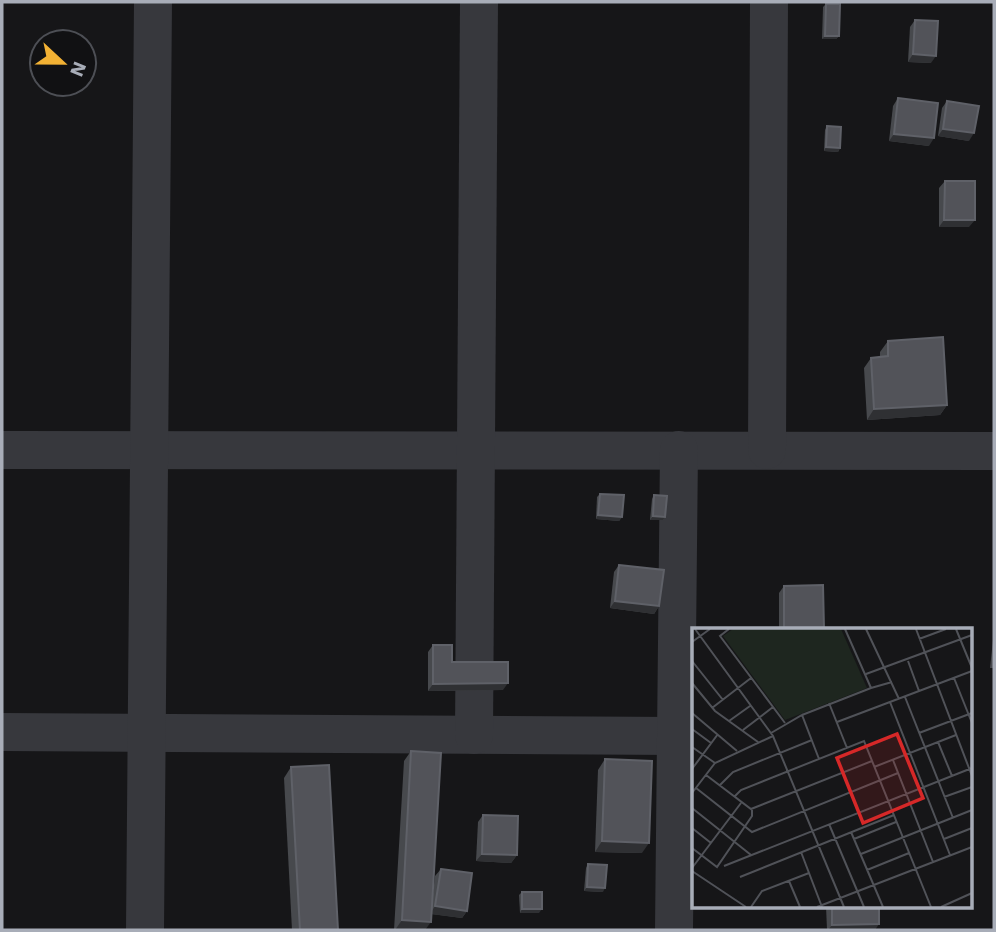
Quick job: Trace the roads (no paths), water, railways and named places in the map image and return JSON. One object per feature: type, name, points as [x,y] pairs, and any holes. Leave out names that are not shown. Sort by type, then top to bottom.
[{"type":"street","points":[[145,930],[153,2]]},
{"type":"street","points":[[474,735],[479,2]]},
{"type":"street","points":[[767,450],[768,2]]},
{"type":"street","points":[[2,450],[994,451]]},
{"type":"street","points":[[674,930],[679,450]]},
{"type":"street","points":[[2,732],[676,736]]}]
